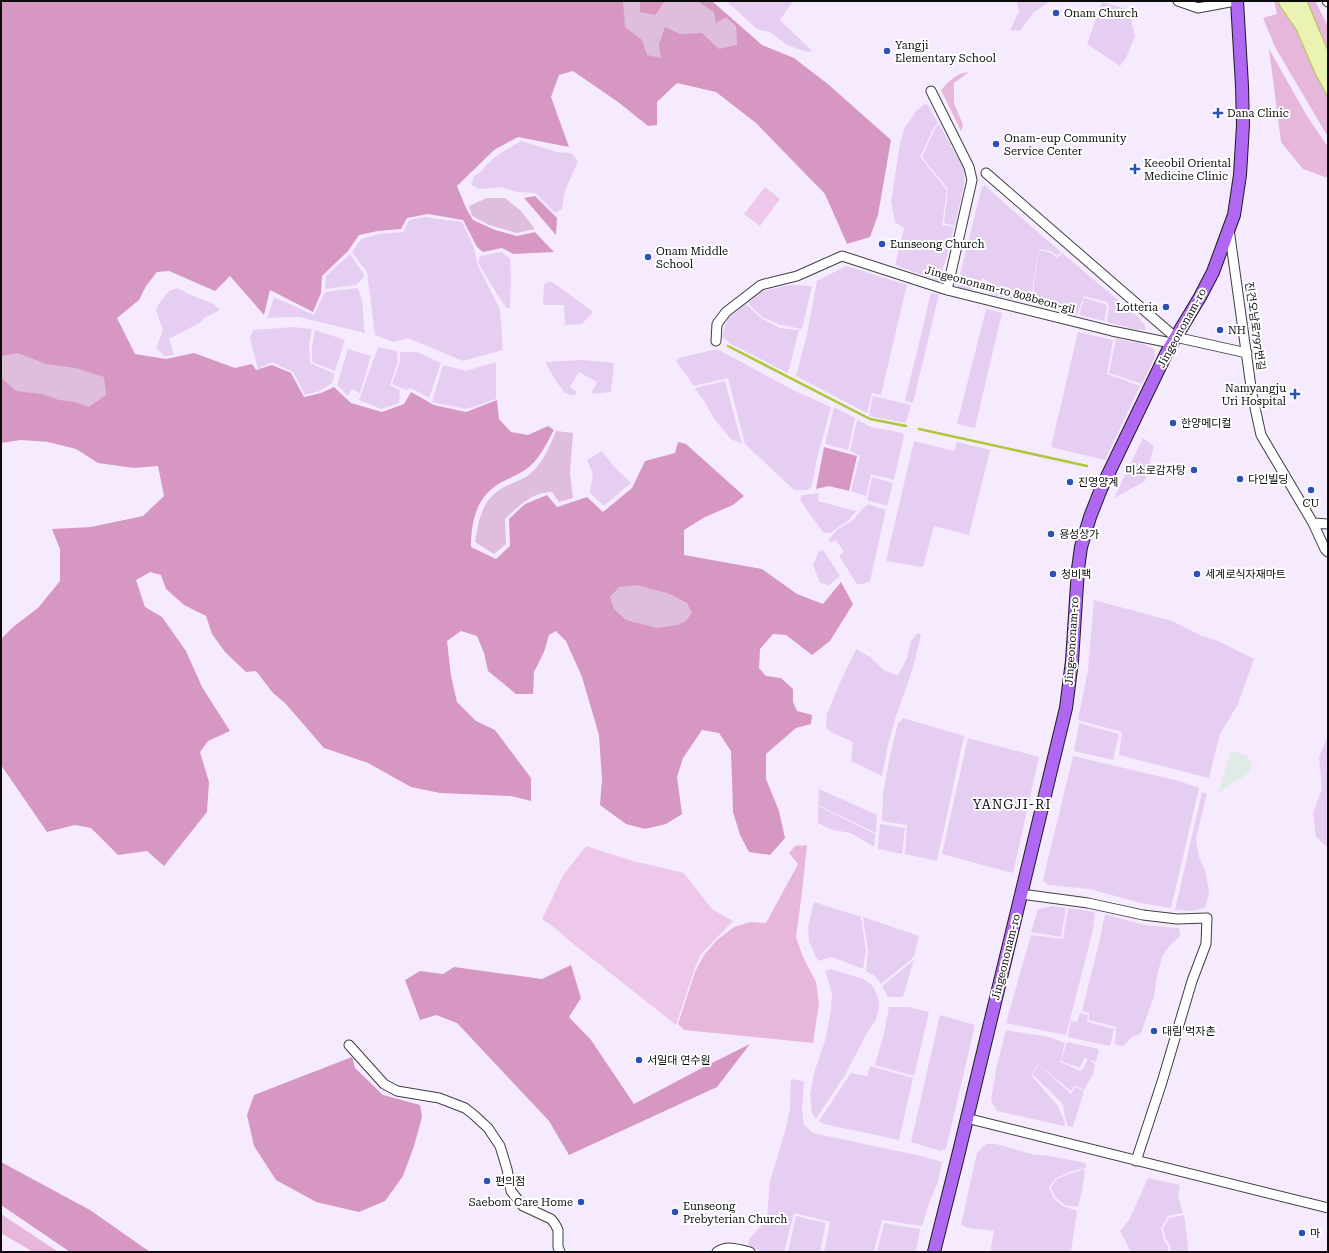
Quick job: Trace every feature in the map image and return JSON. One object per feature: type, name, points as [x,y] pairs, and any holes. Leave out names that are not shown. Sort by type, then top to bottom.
[{"type":"main road","name":"Jingeononam-ro","points":[[934,1252],[1066,708],[1072,661],[1076,588],[1081,547],[1090,517],[1102,489],[1173,340],[1210,278],[1230,229],[1234,215],[1239,181],[1243,125],[1236,1]]},
{"type":"street","points":[[1178,1],[1198,8],[1236,1]]},
{"type":"street","points":[[931,91],[969,166],[972,180],[947,290]]},
{"type":"street","points":[[986,173],[1173,340]]},
{"type":"street","name":"진건오남로797번길","points":[[1230,229],[1248,353],[1252,394],[1262,435],[1313,523],[1324,549],[1328,552]]},
{"type":"street","name":"Jingeononam-ro 808beon-gil","points":[[716,341],[717,324],[726,312],[761,285],[797,276],[842,256],[947,290],[1112,331],[1248,353]]},
{"type":"street","points":[[1313,523],[1328,524]]},
{"type":"street","points":[[1021,894],[1088,903],[1143,915],[1177,919],[1207,918],[1206,944],[1192,981],[1162,1082],[1136,1161]]},
{"type":"street","points":[[349,1045],[384,1084],[397,1091],[439,1098],[451,1102],[465,1108],[479,1119],[488,1128],[500,1146],[507,1169],[510,1191],[524,1206],[551,1219],[558,1230],[558,1247],[560,1252]]},
{"type":"street","points":[[966,1118],[1328,1208]]},
{"type":"street","points":[[717,1252],[722,1249],[734,1248],[750,1252]]},
{"type":"shaded area","points":[[1,1],[712,1],[762,45],[794,58],[829,85],[891,140],[878,215],[870,237],[847,244],[825,194],[756,123],[716,92],[677,83],[657,102],[657,125],[648,126],[618,102],[573,71],[559,75],[551,97],[569,147],[518,137],[494,150],[457,186],[466,208],[473,220],[495,230],[517,236],[535,232],[554,252],[513,254],[502,248],[483,252],[477,247],[463,220],[428,214],[407,218],[401,229],[378,231],[359,235],[348,251],[322,276],[321,293],[313,312],[270,290],[264,315],[230,276],[215,291],[169,271],[157,272],[146,286],[139,300],[117,318],[135,354],[166,359],[194,353],[235,368],[252,364],[256,370],[272,365],[291,373],[304,397],[321,393],[334,387],[351,403],[382,412],[404,404],[411,392],[434,405],[466,412],[497,400],[499,419],[511,432],[528,435],[548,426],[554,430],[542,452],[534,462],[521,472],[493,488],[482,500],[475,514],[471,547],[496,559],[510,546],[509,519],[525,504],[547,495],[557,507],[587,497],[603,512],[632,488],[645,461],[675,453],[678,442],[686,444],[744,496],[733,505],[705,517],[684,530],[684,555],[762,569],[797,594],[823,604],[841,582],[853,604],[830,641],[812,655],[786,635],[773,634],[760,649],[759,668],[766,676],[781,678],[793,689],[793,702],[797,711],[812,715],[811,724],[796,728],[766,754],[766,779],[779,811],[785,838],[770,855],[749,852],[740,835],[733,812],[731,751],[719,733],[702,730],[683,758],[677,777],[682,814],[666,824],[645,829],[626,824],[600,805],[602,779],[599,735],[582,677],[566,641],[556,631],[549,635],[544,652],[534,672],[533,694],[516,694],[488,671],[484,653],[477,636],[461,631],[447,641],[451,676],[457,702],[476,721],[495,730],[531,778],[531,801],[511,796],[440,793],[411,787],[368,763],[324,748],[285,703],[273,693],[256,671],[246,672],[225,652],[212,634],[206,616],[184,605],[166,589],[161,575],[150,572],[136,580],[145,607],[162,617],[186,651],[202,687],[230,731],[208,741],[200,752],[209,782],[207,812],[164,866],[147,851],[118,855],[91,828],[75,825],[47,832],[1,765],[1,639],[13,627],[38,608],[60,581],[60,549],[52,529],[91,527],[143,516],[164,496],[158,466],[134,468],[98,463],[76,449],[48,442],[21,440],[1,443]],"holes":[[[687,603],[657,628],[647,625]]]},
{"type":"shaded area","points":[[623,1],[640,1],[640,12],[655,15],[664,2],[697,1],[714,12],[716,23],[726,17],[736,26],[737,45],[719,49],[702,33],[680,34],[665,27],[659,44],[661,58],[647,55],[642,40],[625,27]]},
{"type":"shaded area","points":[[726,1],[793,1],[780,20],[812,51],[807,52],[787,45],[770,32],[757,29]]},
{"type":"shaded area","points":[[1020,1],[1050,1],[1033,13],[1020,31],[1010,30],[1019,12],[1017,3]]},
{"type":"shaded area","points":[[1274,1],[1315,1],[1328,26],[1328,137],[1275,47],[1263,18],[1277,14]]},
{"type":"shaded area","points":[[1278,1],[1307,1],[1328,51],[1328,97],[1316,75],[1296,29]]},
{"type":"shaded area","points":[[1102,2],[1130,10],[1135,36],[1126,58],[1120,66],[1087,44]]},
{"type":"shaded area","points":[[1269,49],[1307,116],[1328,147],[1328,178],[1303,169],[1281,142]]},
{"type":"shaded area","points":[[969,72],[954,83],[954,103],[963,125],[961,131],[941,90],[957,75]]},
{"type":"shaded area","points":[[925,104],[928,105],[938,123],[934,127],[920,157],[947,190],[942,225],[954,227],[939,280],[895,265],[904,228],[895,222],[891,202],[900,143],[905,127],[917,110]]},
{"type":"shaded area","points":[[939,124],[965,171],[964,185],[955,226],[944,223],[948,189],[922,157],[935,128]]},
{"type":"shaded area","points":[[521,141],[557,152],[571,153],[578,161],[565,191],[562,209],[555,213],[535,193],[518,192],[500,187],[479,189],[471,185],[474,176],[481,172],[487,164],[499,154]]},
{"type":"shaded area","points":[[985,185],[1061,252],[1057,256],[1051,251],[1039,249],[1033,283],[1032,304],[990,294],[991,284],[983,278],[972,290],[959,288],[957,286],[982,187]]},
{"type":"shaded area","points":[[765,187],[780,199],[760,226],[744,214]]},
{"type":"shaded area","points":[[535,196],[557,218],[556,235],[524,198]]},
{"type":"shaded area","points":[[487,198],[505,198],[521,211],[535,229],[517,233],[489,225],[472,216],[469,206]]},
{"type":"shaded area","points":[[425,217],[462,222],[473,245],[478,266],[500,309],[503,350],[463,361],[408,338],[394,342],[375,335],[367,272],[352,252],[361,239],[379,234],[403,232],[409,220]]},
{"type":"shaded area","points":[[1039,250],[1051,253],[1057,258],[1062,253],[1137,316],[1145,325],[1145,330],[1133,329],[1107,322],[1109,306],[1107,302],[1084,296],[1077,315],[1034,305],[1034,283]]},
{"type":"shaded area","points":[[502,252],[510,259],[510,308],[506,308],[478,262],[480,256]]},
{"type":"shaded area","points":[[350,254],[365,276],[356,285],[325,289],[326,276]]},
{"type":"shaded area","points":[[846,266],[907,285],[881,395],[872,393],[867,413],[796,376],[807,334],[817,281]]},
{"type":"shaded area","points":[[550,281],[593,312],[582,324],[565,325],[564,305],[543,305],[544,284]]},
{"type":"shaded area","points":[[789,285],[812,286],[802,329],[781,325],[762,317],[748,303],[763,291]]},
{"type":"shaded area","points":[[177,288],[214,304],[220,310],[169,339],[174,355],[164,356],[156,348],[163,330],[156,310],[169,291]]},
{"type":"shaded area","points":[[358,288],[362,301],[365,333],[299,317],[267,318],[274,297],[314,315],[325,292]]},
{"type":"shaded area","points":[[931,293],[939,294],[913,403],[905,401]]},
{"type":"shaded area","points":[[1084,298],[1105,304],[1107,307],[1104,321],[1079,315]]},
{"type":"shaded area","points":[[746,304],[761,318],[780,328],[799,330],[788,373],[731,344],[722,337],[728,318]]},
{"type":"shaded area","points":[[986,309],[1002,313],[975,428],[957,424]]},
{"type":"shaded area","points":[[293,327],[312,329],[309,344],[310,363],[335,374],[332,383],[320,391],[305,395],[293,372],[272,362],[258,369],[250,338],[253,330]]},
{"type":"shaded area","points":[[315,330],[345,340],[335,371],[312,362],[312,347]]},
{"type":"shaded area","points":[[1078,332],[1113,340],[1107,374],[1140,386],[1105,460],[1051,447]]},
{"type":"shaded area","points":[[1116,339],[1141,343],[1154,349],[1155,357],[1142,384],[1109,373]]},
{"type":"shaded area","points":[[378,347],[397,351],[398,361],[390,385],[400,391],[399,403],[381,409],[359,400]]},
{"type":"shaded area","points":[[348,349],[371,356],[360,393],[352,389],[348,396],[337,385]]},
{"type":"shaded area","points":[[717,349],[797,392],[831,407],[817,459],[812,485],[808,490],[794,490],[745,444],[728,378],[694,386],[676,361],[679,358]]},
{"type":"shaded area","points":[[400,352],[417,352],[441,363],[429,398],[411,388],[406,390],[392,384],[400,362]]},
{"type":"shaded area","points":[[18,353],[46,364],[76,368],[104,377],[106,395],[89,407],[75,402],[59,400],[42,394],[16,391],[1,378],[1,358],[2,356]]},
{"type":"shaded area","points":[[583,360],[614,363],[611,392],[591,394],[597,382],[579,372],[570,387],[577,392],[574,396],[565,393],[545,362]]},
{"type":"shaded area","points":[[496,362],[496,399],[466,409],[432,402],[443,365],[466,371]]},
{"type":"shaded area","points":[[725,381],[742,444],[731,439],[715,420],[695,388]]},
{"type":"shaded area","points":[[873,396],[911,405],[906,423],[869,416]]},
{"type":"shaded area","points":[[834,407],[855,418],[848,450],[825,444]]},
{"type":"shaded area","points":[[857,420],[871,427],[903,433],[904,436],[894,480],[871,474],[866,496],[851,491],[860,456],[850,451]]},
{"type":"shaded area","points":[[556,431],[573,433],[570,473],[573,498],[559,502],[552,492],[545,492],[526,501],[505,519],[506,544],[494,554],[475,542],[480,517],[483,510],[492,496],[498,491],[526,477],[535,469],[546,454]]},
{"type":"shaded area","points":[[1143,438],[1154,446],[1145,481],[1114,498]]},
{"type":"shaded area","points":[[914,441],[954,451],[957,442],[990,450],[969,535],[934,526],[923,567],[886,561]]},
{"type":"shaded area","points":[[824,447],[857,456],[849,491],[829,486],[816,489]]},
{"type":"shaded area","points":[[602,451],[614,467],[631,483],[604,506],[590,493],[593,474],[587,460]]},
{"type":"shaded area","points":[[872,477],[893,483],[887,506],[867,500]]},
{"type":"shaded area","points":[[819,493],[818,501],[856,511],[849,520],[830,533],[824,533],[800,499],[803,495]]},
{"type":"shaded area","points":[[869,504],[886,510],[870,581],[863,584],[857,584],[839,556],[844,552],[836,540],[830,543],[829,539],[837,530],[853,520],[863,508]]},
{"type":"shaded area","points":[[823,550],[840,576],[829,585],[820,583],[813,565],[819,551]]},
{"type":"shaded area","points":[[637,585],[670,594],[687,603],[692,613],[686,621],[678,625],[657,628],[626,620],[614,609],[610,597],[619,587]]},
{"type":"shaded area","points":[[1094,600],[1172,621],[1254,659],[1238,704],[1220,734],[1209,778],[1119,755],[1122,732],[1078,720],[1088,670]]},
{"type":"shaded area","points":[[918,633],[921,635],[913,668],[896,716],[888,745],[882,776],[851,761],[853,742],[831,732],[826,727],[827,714],[856,649],[870,657],[884,670],[898,676],[907,658],[911,641]]},
{"type":"shaded area","points":[[903,718],[964,736],[937,861],[905,854],[907,825],[882,821],[883,794],[890,756],[898,723]]},
{"type":"shaded area","points":[[1079,723],[1119,734],[1113,760],[1074,751]]},
{"type":"shaded area","points":[[1328,735],[1328,848],[1316,837],[1313,813],[1322,789],[1319,757]]},
{"type":"shaded area","points":[[968,738],[1039,757],[1013,873],[942,854]]},
{"type":"shaded area","points":[[1231,750],[1247,756],[1252,764],[1250,772],[1219,792]]},
{"type":"shaded area","points":[[1073,756],[1179,781],[1199,788],[1171,908],[1141,903],[1090,889],[1048,885],[1043,880]]},
{"type":"shaded area","points":[[819,789],[877,815],[876,833],[818,805]]},
{"type":"shaded area","points":[[1202,792],[1207,794],[1196,838],[1199,857],[1206,873],[1209,893],[1205,908],[1190,911],[1175,910]]},
{"type":"shaded area","points":[[818,806],[875,834],[874,847],[851,833],[833,830],[818,823]]},
{"type":"shaded area","points":[[880,824],[905,828],[902,854],[878,849]]},
{"type":"shaded area","points":[[807,845],[796,937],[803,957],[816,982],[819,1004],[813,1043],[684,1030],[678,1024],[695,972],[704,955],[717,940],[734,927],[750,922],[766,923],[798,864],[789,853],[795,846]]},
{"type":"shaded area","points":[[586,846],[633,861],[684,873],[712,909],[733,921],[702,953],[696,965],[676,1025],[542,919],[564,874]]},
{"type":"shaded area","points":[[814,902],[861,917],[866,951],[863,969],[832,957],[818,961],[809,942],[808,927]]},
{"type":"shaded area","points":[[1053,906],[1066,908],[1061,937],[1031,932],[1038,909]]},
{"type":"shaded area","points":[[1068,908],[1095,912],[1093,930],[1066,1035],[1006,1023],[1031,935],[1063,939]]},
{"type":"shaded area","points":[[1105,914],[1144,925],[1179,928],[1180,936],[1170,945],[1162,957],[1154,997],[1140,1035],[1133,1036],[1123,1046],[1115,1044],[1116,1027],[1089,1020],[1089,1013],[1082,1011]]},
{"type":"shaded area","points":[[863,917],[919,936],[914,957],[881,984],[875,976],[866,971],[868,950]]},
{"type":"shaded area","points":[[914,960],[903,997],[888,997],[882,986]]},
{"type":"shaded area","points":[[571,965],[581,998],[569,1017],[591,1040],[634,1104],[750,1044],[717,1087],[569,1155],[549,1121],[457,1023],[436,1015],[420,1020],[405,980],[420,971],[443,974],[454,967],[542,979]]},
{"type":"shaded area","points":[[830,969],[863,979],[872,985],[878,997],[879,1007],[876,1020],[867,1033],[845,1075],[816,1119],[812,1113],[810,1095],[814,1073],[825,1041],[831,1010],[832,993],[825,971]]},
{"type":"shaded area","points":[[889,1007],[909,1007],[929,1012],[914,1076],[875,1065],[884,1034]]},
{"type":"shaded area","points":[[1080,1013],[1088,1015],[1087,1022],[1114,1029],[1110,1046],[1068,1037],[1071,1020],[1077,1022]]},
{"type":"shaded area","points":[[940,1015],[975,1025],[946,1149],[941,1151],[911,1142]]},
{"type":"shaded area","points":[[1006,1030],[1049,1037],[1065,1043],[1060,1062],[1081,1071],[1088,1059],[1095,1064],[1093,1074],[1084,1090],[1075,1085],[1071,1091],[1038,1064],[1031,1075],[1058,1106],[1065,1123],[1064,1126],[997,1111],[991,1100],[996,1070]]},
{"type":"shaded area","points":[[1067,1042],[1099,1049],[1096,1062],[1084,1058],[1080,1068],[1061,1061]]},
{"type":"shaded area","points":[[352,1057],[355,1068],[383,1095],[420,1105],[422,1117],[414,1146],[403,1176],[385,1201],[359,1212],[316,1202],[276,1180],[254,1146],[247,1115],[254,1095]]},
{"type":"shaded area","points":[[1039,1065],[1071,1094],[1075,1087],[1084,1091],[1073,1127],[1068,1126],[1063,1104],[1032,1074]]},
{"type":"shaded area","points":[[870,1066],[913,1078],[899,1140],[824,1124],[819,1121],[851,1073],[867,1076]]},
{"type":"shaded area","points":[[791,1079],[804,1081],[802,1110],[804,1125],[813,1133],[921,1156],[942,1162],[938,1182],[929,1203],[922,1226],[882,1220],[874,1252],[824,1252],[830,1222],[794,1213],[784,1252],[767,1252],[753,1249],[748,1244],[750,1238],[767,1217],[770,1181],[786,1128],[790,1109]]},
{"type":"shaded area","points":[[986,1144],[996,1144],[1031,1154],[1086,1163],[1086,1168],[1069,1172],[1055,1179],[1049,1188],[1054,1199],[1063,1206],[1077,1211],[1071,1252],[990,1252],[994,1231],[969,1228],[961,1225],[977,1153]]},
{"type":"shaded area","points":[[1,1162],[90,1210],[150,1252],[70,1252],[1,1205]]},
{"type":"shaded area","points":[[1085,1169],[1082,1192],[1078,1207],[1065,1205],[1056,1198],[1051,1188],[1056,1180]]},
{"type":"shaded area","points":[[1148,1178],[1180,1185],[1178,1196],[1183,1213],[1168,1216],[1161,1228],[1164,1241],[1168,1246],[1168,1252],[1131,1252],[1120,1231],[1129,1220]]},
{"type":"shaded area","points":[[1,1214],[58,1252],[33,1252],[1,1233]]},
{"type":"shaded area","points":[[1184,1215],[1188,1252],[1171,1252],[1170,1244],[1166,1240],[1163,1229],[1169,1218]]},
{"type":"shaded area","points":[[796,1216],[826,1223],[820,1252],[788,1252]]},
{"type":"shaded area","points":[[884,1223],[920,1229],[916,1252],[877,1252]]},
{"type":"waterway","points":[[728,346],[870,419],[906,426]]},
{"type":"waterway","points":[[919,429],[1087,466]]},
{"type":"place","name":"Onam Church","points":[[1056,13]]},
{"type":"place","name":"Yangji Elementary School","points":[[887,51]]},
{"type":"place","name":"Dana Clinic","points":[[1218,113]]},
{"type":"place","name":"Onam-eup Community Service Center","points":[[996,144]]},
{"type":"place","name":"Keeobil Oriental Medicine Clinic","points":[[1135,169]]},
{"type":"place","name":"Eunseong Church","points":[[882,244]]},
{"type":"place","name":"Onam Middle School","points":[[648,257]]},
{"type":"place","name":"Lotteria","points":[[1166,307]]},
{"type":"place","name":"NH","points":[[1220,330]]},
{"type":"place","name":"Namyangju Uri Hospital","points":[[1295,394]]},
{"type":"place","name":"한양메디컬","points":[[1173,423]]},
{"type":"place","name":"미소로감자탕","points":[[1194,470]]},
{"type":"place","name":"다인빌딩","points":[[1240,479]]},
{"type":"place","name":"진영양계","points":[[1070,482]]},
{"type":"place","name":"CU","points":[[1311,490]]},
{"type":"place","name":"용성상가","points":[[1051,534]]},
{"type":"place","name":"청비팩","points":[[1053,574]]},
{"type":"place","name":"세계로식자재마트","points":[[1197,574]]},
{"type":"place","name":"대림 먹자촌","points":[[1154,1031]]},
{"type":"place","name":"서일대 연수원","points":[[639,1060]]},
{"type":"place","name":"편의점","points":[[487,1181]]},
{"type":"place","name":"Saebom Care Home","points":[[581,1202]]},
{"type":"place","name":"Eunseong Prebyterian Church","points":[[675,1212]]},
{"type":"place","name":"마","points":[[1302,1233]]},
{"type":"district","name":"YANGJI-RI","points":[[1012,804]]}]
